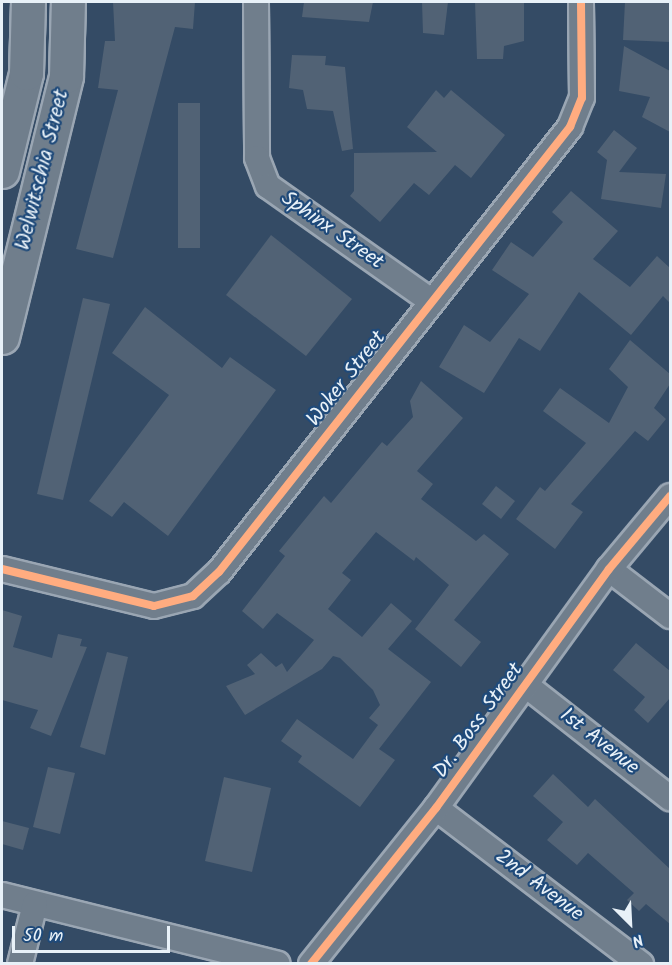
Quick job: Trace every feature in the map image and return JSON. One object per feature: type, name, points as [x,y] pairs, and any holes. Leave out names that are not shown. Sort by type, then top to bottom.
[{"type":"street","name":"Welwitschia Street","points":[[2,171],[26,73],[28,2]]},
{"type":"street","name":"Welwitschia Street","points":[[2,337],[66,76],[68,2]]},
{"type":"street","name":"Sphinx Street","points":[[256,2],[257,158],[268,186],[430,301]]},
{"type":"street","name":"Woker Street","points":[[2,569],[154,606],[193,596],[219,572],[430,301],[570,127],[582,98],[581,2]]},
{"type":"street","name":"Dr. Boss Street","points":[[311,963],[436,808],[527,686],[609,569],[670,495]]},
{"type":"street","points":[[609,569],[670,616]]},
{"type":"street","name":"1st Avenue","points":[[527,686],[670,798]]},
{"type":"street","name":"2nd Avenue","points":[[436,808],[642,963]]},
{"type":"street","points":[[2,895],[278,963]]},
{"type":"street","points":[[20,963],[35,904]]},
{"type":"building","points":[[113,2],[195,2],[193,29],[175,27],[113,258],[76,249],[118,90],[98,88],[105,41],[115,41]]},
{"type":"building","points":[[304,2],[373,2],[369,22],[302,17]]},
{"type":"building","points":[[422,2],[448,2],[444,35],[423,33]]},
{"type":"building","points":[[475,2],[524,2],[524,41],[504,46],[503,59],[477,59]]},
{"type":"building","points":[[625,2],[670,2],[670,42],[623,40]]},
{"type":"building","points":[[624,46],[670,71],[670,132],[642,117],[650,97],[619,91]]},
{"type":"building","points":[[292,55],[326,56],[325,65],[345,67],[353,149],[342,151],[333,111],[307,109],[303,90],[289,88]]},
{"type":"building","points":[[436,90],[444,98],[451,90],[505,135],[471,178],[455,165],[429,195],[414,183],[380,222],[350,196],[354,191],[354,153],[437,152],[407,127]]},
{"type":"building","points":[[178,103],[200,103],[200,248],[178,248]]},
{"type":"building","points":[[614,130],[637,148],[619,172],[666,174],[661,208],[601,199],[607,160],[597,152]]},
{"type":"building","points":[[571,191],[618,231],[593,259],[630,287],[657,256],[670,268],[670,303],[663,296],[631,335],[579,292],[540,351],[519,338],[484,393],[439,367],[464,325],[490,342],[529,294],[492,270],[511,242],[533,257],[563,222],[552,212]]},
{"type":"building","points":[[271,235],[352,299],[306,356],[226,295]]},
{"type":"building","points":[[83,298],[110,304],[63,500],[37,494]]},
{"type":"building","points":[[145,307],[222,368],[230,357],[276,390],[168,536],[124,502],[112,517],[89,501],[169,395],[112,353]]},
{"type":"building","points":[[630,340],[670,374],[670,384],[654,408],[666,419],[648,441],[635,431],[571,504],[583,512],[555,549],[516,519],[540,487],[545,491],[586,443],[543,411],[560,388],[609,423],[628,387],[609,369]]},
{"type":"building","points":[[421,381],[463,418],[417,471],[433,484],[421,499],[476,541],[484,534],[509,554],[454,620],[481,642],[461,667],[415,629],[449,585],[416,557],[414,561],[376,532],[342,573],[351,580],[328,609],[362,637],[391,603],[412,621],[388,649],[431,682],[379,749],[395,760],[360,807],[298,762],[302,756],[281,741],[297,719],[353,759],[378,725],[369,718],[380,705],[373,690],[340,658],[333,656],[322,669],[245,715],[226,686],[255,674],[247,665],[261,653],[276,667],[282,663],[287,672],[314,640],[277,613],[263,629],[242,611],[285,556],[279,551],[324,496],[331,503],[382,442],[387,446],[413,417],[410,401]]},
{"type":"building","points":[[496,486],[515,501],[501,519],[482,504]]},
{"type":"building","points":[[2,610],[22,616],[13,647],[52,658],[58,634],[82,639],[80,646],[87,647],[51,736],[30,728],[38,710],[2,700]]},
{"type":"building","points":[[636,643],[670,671],[670,698],[648,723],[634,710],[645,697],[613,670]]},
{"type":"building","points":[[107,652],[128,657],[105,755],[80,747]]},
{"type":"building","points":[[48,767],[75,773],[60,834],[33,827]]},
{"type":"building","points":[[553,774],[588,807],[595,799],[670,869],[670,924],[646,904],[639,911],[627,900],[634,893],[588,853],[577,865],[547,840],[563,822],[533,796]]},
{"type":"building","points":[[224,777],[271,788],[252,872],[205,861]]},
{"type":"building","points":[[2,821],[29,828],[23,850],[2,844]]},
{"type":"cycle path","points":[[2,569],[154,606],[193,596],[219,572],[570,127],[582,98],[581,2]]},
{"type":"cycle path","points":[[311,964],[436,808],[609,569],[670,496]]}]
